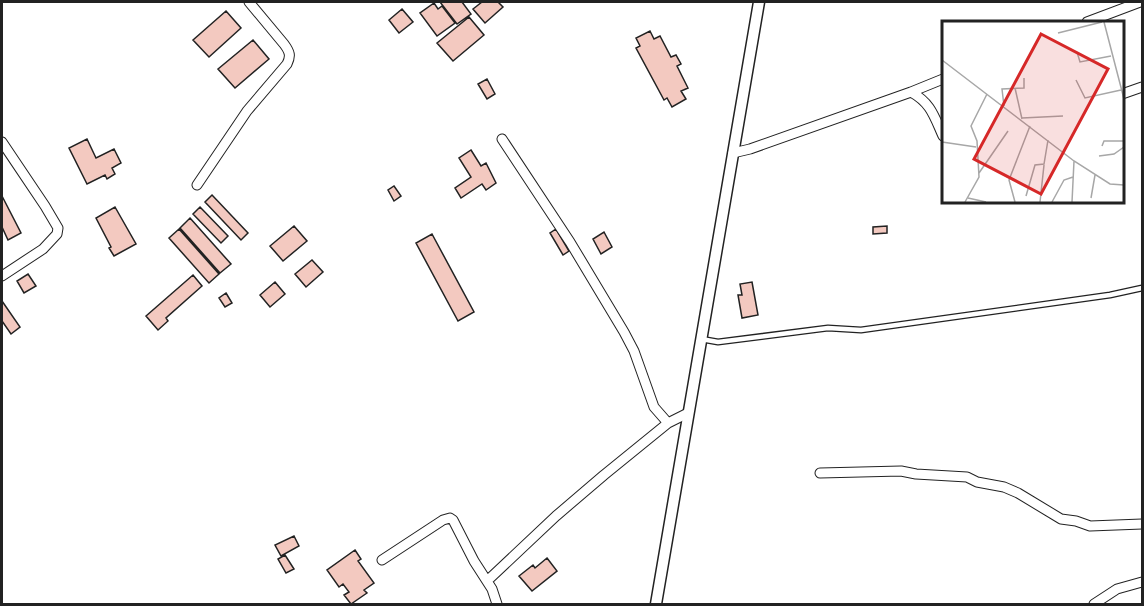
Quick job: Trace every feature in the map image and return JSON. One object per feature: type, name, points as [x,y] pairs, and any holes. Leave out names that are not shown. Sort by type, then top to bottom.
[{"type":"street","points":[[197,184],[247,111],[290,58],[289,51],[284,44],[249,2]]},
{"type":"street","points":[[653,603],[759,2]]},
{"type":"street","points":[[1090,21],[1140,2]]},
{"type":"street","points":[[733,153],[750,149],[942,80]]},
{"type":"street","points":[[1123,94],[1143,87]]},
{"type":"street","points":[[911,92],[923,99],[930,107],[942,134]]},
{"type":"street","points":[[502,139],[570,242],[624,332],[634,351],[654,407],[668,423]]},
{"type":"street","points":[[2,142],[58,228],[57,234],[43,249],[2,276]]},
{"type":"street","points":[[487,581],[556,516],[668,423],[688,412]]},
{"type":"street","points":[[820,473],[901,471],[967,477],[1018,493],[1061,519],[1090,526],[1143,524]]},
{"type":"street","points":[[382,560],[443,520],[450,518],[487,581],[497,604]]},
{"type":"street","points":[[1094,604],[1117,589],[1143,582]]},
{"type":"lane","points":[[701,339],[718,342],[828,328],[861,330],[1110,295],[1143,288]]},
{"type":"building","points":[[440,2],[462,2],[471,14],[457,24]]},
{"type":"building","points":[[482,2],[498,2],[503,7],[485,23],[473,9]]},
{"type":"building","points":[[434,3],[438,9],[442,6],[455,23],[437,36],[420,13]]},
{"type":"building","points":[[402,9],[413,22],[399,33],[389,20]]},
{"type":"building","points":[[226,11],[241,28],[209,57],[193,40]]},
{"type":"building","points":[[469,17],[484,35],[453,61],[437,43]]},
{"type":"building","points":[[650,31],[654,39],[660,36],[671,57],[676,55],[681,64],[677,66],[688,88],[681,91],[686,99],[672,107],[667,98],[664,100],[636,48],[640,46],[636,38]]},
{"type":"building","points":[[253,40],[269,59],[235,88],[218,69]]},
{"type":"building","points":[[487,79],[495,94],[487,99],[478,84]]},
{"type":"building","points":[[87,139],[96,158],[114,149],[121,163],[112,168],[115,174],[107,179],[105,175],[87,184],[69,148]]},
{"type":"building","points":[[471,150],[481,166],[486,163],[496,183],[486,190],[482,184],[461,198],[455,188],[471,177],[459,158]]},
{"type":"building","points":[[394,186],[401,196],[394,201],[388,190]]},
{"type":"building","points":[[212,195],[248,233],[241,240],[205,202]]},
{"type":"building","points":[[2,196],[21,233],[8,240],[2,227]]},
{"type":"building","points":[[115,207],[136,244],[114,256],[96,218]]},
{"type":"building","points":[[200,207],[228,236],[221,243],[193,214]]},
{"type":"building","points":[[190,218],[231,264],[220,273],[180,228]]},
{"type":"building","points":[[294,226],[307,241],[283,261],[270,246]]},
{"type":"building","points":[[887,226],[887,233],[873,234],[873,227]]},
{"type":"building","points":[[179,229],[219,274],[209,283],[169,238]]},
{"type":"building","points":[[556,229],[569,251],[563,255],[550,233]]},
{"type":"building","points":[[604,232],[612,247],[601,254],[593,239]]},
{"type":"building","points":[[432,234],[474,312],[458,321],[416,243]]},
{"type":"building","points":[[312,260],[323,272],[306,287],[295,274]]},
{"type":"building","points":[[28,274],[36,286],[24,293],[17,281]]},
{"type":"building","points":[[193,275],[202,286],[166,318],[168,321],[158,330],[146,316]]},
{"type":"building","points":[[275,282],[285,294],[270,307],[260,295]]},
{"type":"building","points":[[752,282],[758,315],[742,318],[738,295],[742,295],[740,284]]},
{"type":"building","points":[[226,293],[232,303],[225,307],[219,298]]},
{"type":"building","points":[[2,301],[20,327],[11,334],[2,321]]},
{"type":"building","points":[[294,536],[299,546],[281,556],[275,545]]},
{"type":"building","points":[[355,550],[361,559],[358,561],[374,583],[364,590],[367,593],[351,604],[344,595],[349,592],[343,584],[339,587],[327,570]]},
{"type":"building","points":[[285,555],[294,569],[286,573],[278,559]]},
{"type":"building","points":[[547,558],[557,571],[532,591],[519,576],[533,565],[535,568]]}]
